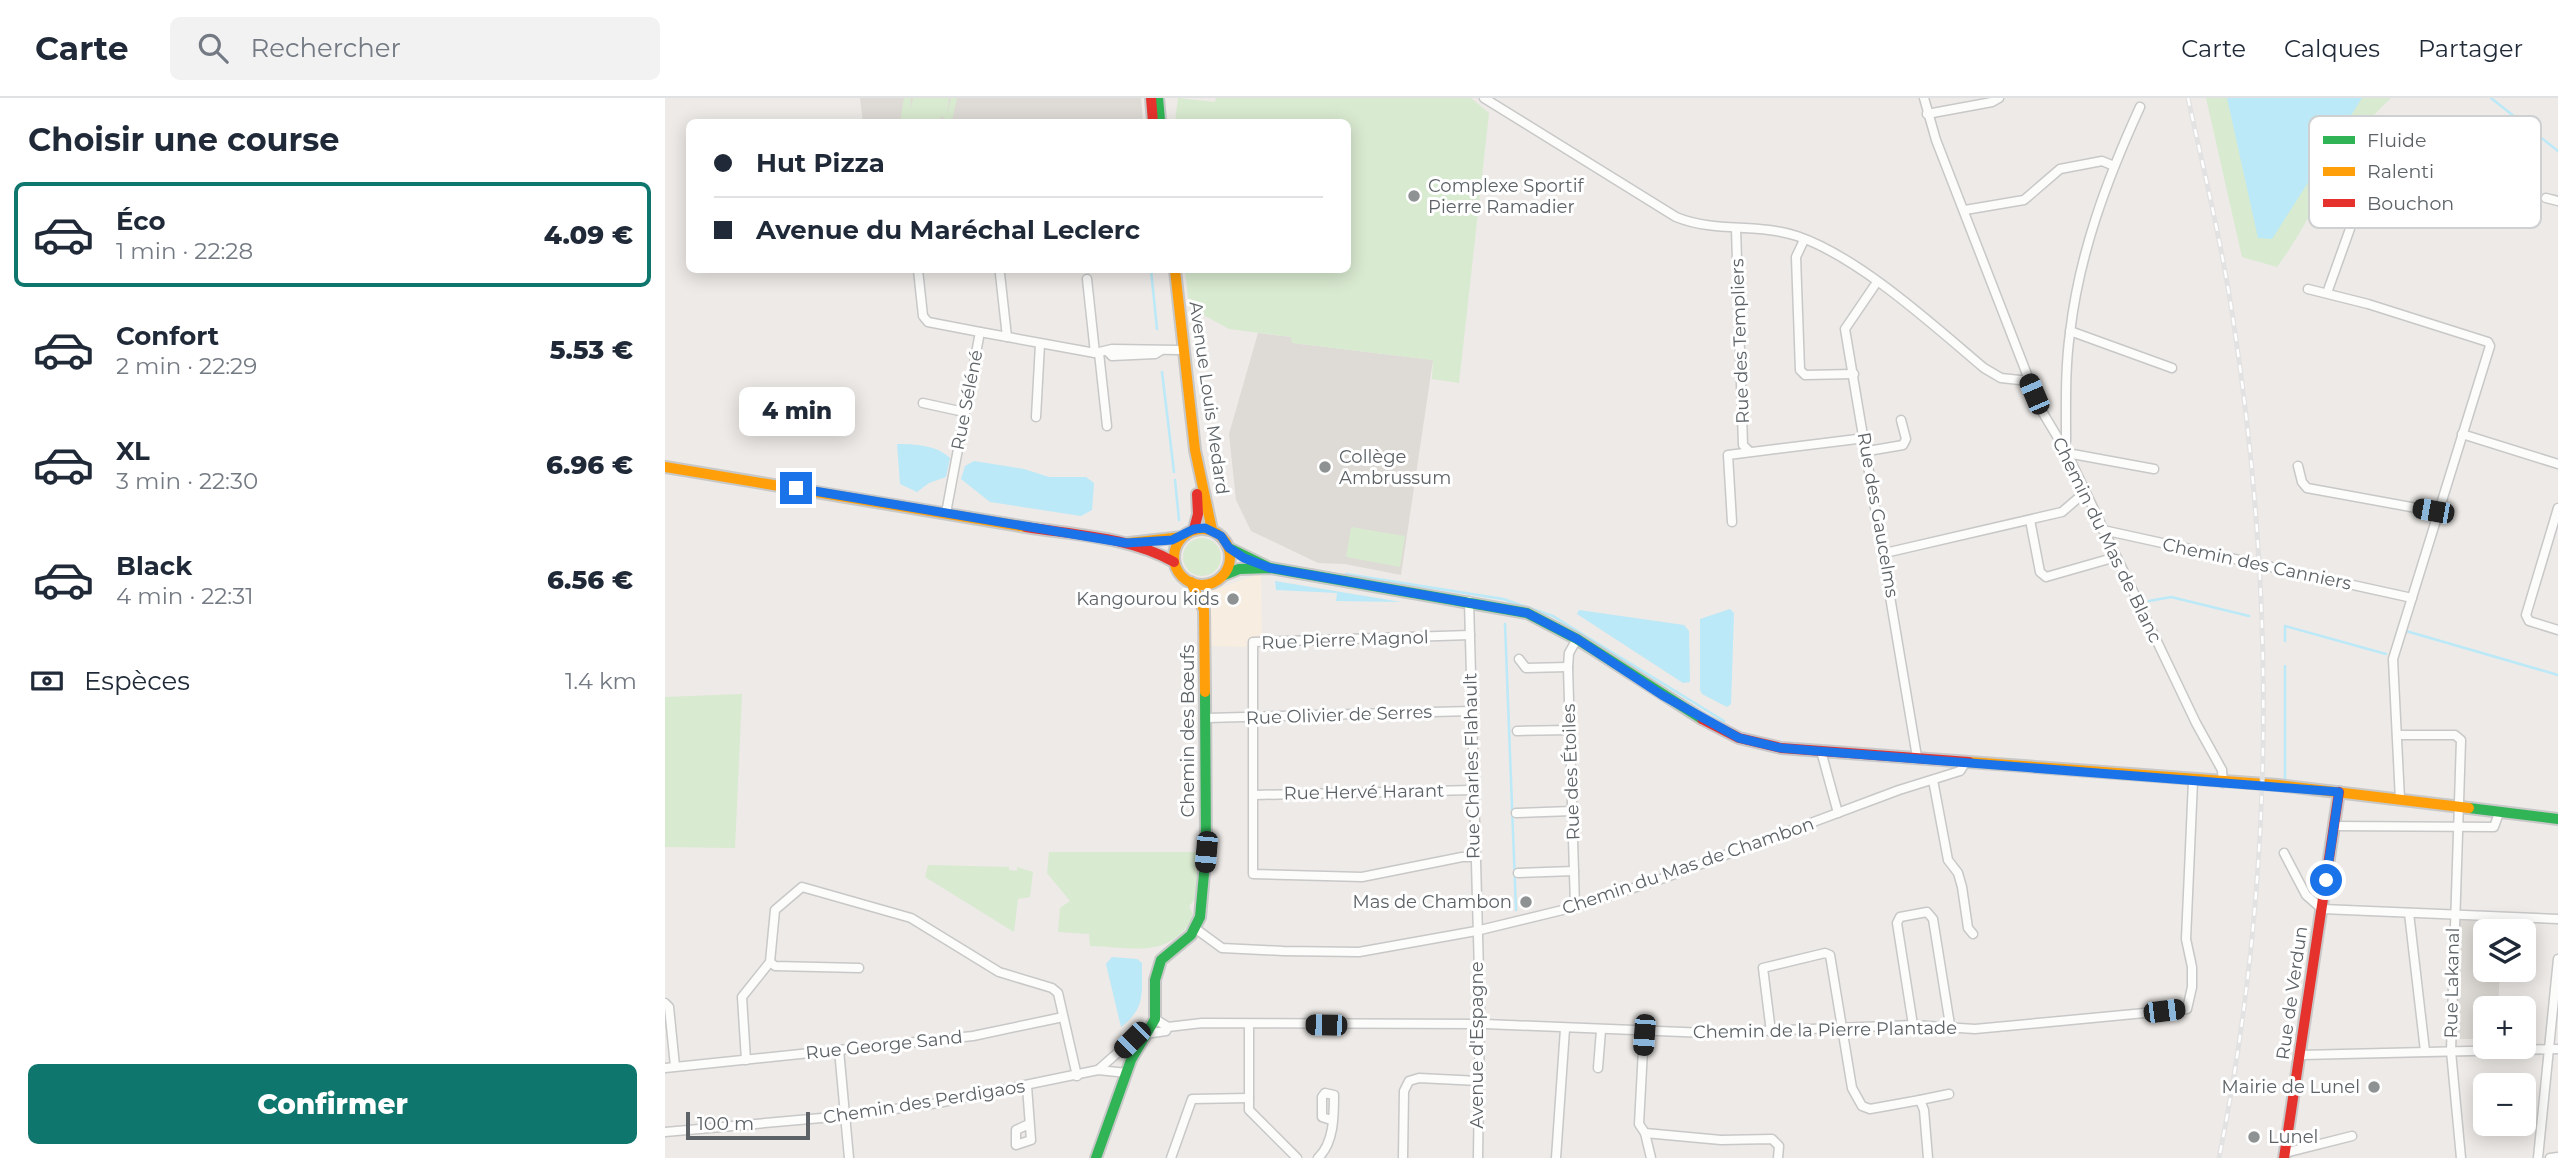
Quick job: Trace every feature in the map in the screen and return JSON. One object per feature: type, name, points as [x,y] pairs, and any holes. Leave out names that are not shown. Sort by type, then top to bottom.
[{"type":"main road","points":[[1151,98],[1153,119]]},
{"type":"main road","points":[[1158,98],[1161,119]]},
{"type":"main road","name":"Avenue Louis Medard","points":[[1169,273],[1188,447],[1198,503],[1194,529]]},
{"type":"main road","name":"Avenue Louis Medard","points":[[1175,273],[1195,450],[1212,530]]},
{"type":"main road","points":[[665,467],[1126,543],[1159,553],[1174,562],[1182,576],[1191,582],[1214,582],[1239,569],[1270,568],[1527,613],[1577,639],[1662,695],[1739,738],[1781,748],[2254,784],[2558,819]]},
{"type":"main road","points":[[1174,562],[1176,546],[1182,537],[1194,529],[1212,530],[1225,539],[1229,548],[1229,564],[1224,575]]},
{"type":"main road","points":[[1126,543],[1182,537]]},
{"type":"main road","points":[[1229,548],[1270,568]]},
{"type":"main road","name":"Chemin des Bœufs","points":[[1191,582],[1204,610]]},
{"type":"main road","name":"Chemin des Bœufs","points":[[1196,929],[1202,906],[1206,852],[1207,718],[1204,610],[1214,582]]},
{"type":"main road","name":"Rue de Verdun","points":[[2284,1155],[2339,792]]},
{"type":"main road","points":[[1096,1158],[1131,1060],[1155,1019],[1155,980],[1161,960],[1196,929]]},
{"type":"street","name":"Chemin du Mas de Blanc","points":[[1924,98],[1927,114],[2040,408],[2067,453],[2084,493],[2222,770],[2223,783]]},
{"type":"street","points":[[1927,114],[1992,102],[1999,98]]},
{"type":"street","points":[[1486,99],[1667,212],[1692,223],[1777,232],[1828,251],[1877,282],[1984,368],[2001,378],[2029,381]]},
{"type":"street","points":[[2061,443],[2066,441],[2070,331],[2090,235],[2113,166],[2140,107]]},
{"type":"street","points":[[1965,210],[2024,200],[2060,169],[2102,161],[2113,166]]},
{"type":"street","points":[[2546,198],[2558,201]]},
{"type":"street","points":[[2327,293],[2350,228]]},
{"type":"street","name":"Rue des Templiers","points":[[1736,229],[1743,445],[1749,451]]},
{"type":"street","points":[[1804,240],[1796,257],[1800,370],[1805,375],[1854,374]]},
{"type":"street","points":[[918,273],[923,316],[928,321],[980,332]]},
{"type":"street","points":[[1000,274],[1007,337]]},
{"type":"street","points":[[1087,279],[1101,353],[1107,426]]},
{"type":"street","name":"Rue des Gaucelms","points":[[1877,282],[1846,325],[1917,757]]},
{"type":"street","points":[[2308,289],[2488,342],[2489,352],[2393,659],[2400,800]]},
{"type":"street","points":[[2070,331],[2172,368]]},
{"type":"street","name":"Rue Séléné","points":[[946,513],[980,332],[1101,353],[1112,349],[1178,350]]},
{"type":"street","points":[[1036,417],[1040,344]]},
{"type":"street","points":[[923,403],[964,412]]},
{"type":"street","points":[[1868,451],[1903,445],[1906,439],[1901,419]]},
{"type":"street","points":[[2462,434],[2558,464]]},
{"type":"street","points":[[1732,522],[1728,454],[1809,447],[1865,438]]},
{"type":"street","points":[[2067,453],[2154,469]]},
{"type":"street","points":[[2298,466],[2302,482],[2307,488],[2438,512]]},
{"type":"street","points":[[1885,553],[2061,512],[2084,493]]},
{"type":"street","points":[[2558,508],[2555,531],[2526,615],[2529,621],[2558,630]]},
{"type":"street","points":[[2030,520],[2040,572],[2046,577],[2116,557]]},
{"type":"street","name":"Chemin des Canniers","points":[[2103,530],[2412,598]]},
{"type":"street","name":"Rue Charles Flahault","points":[[1469,601],[1476,931]]},
{"type":"street","name":"Rue Pierre Magnol","points":[[1253,718],[1252,645],[1255,642],[1470,635]]},
{"type":"street","name":"Rue des Étoiles","points":[[1575,906],[1569,653],[1577,639]]},
{"type":"street","points":[[1519,659],[1526,668],[1569,667]]},
{"type":"street","name":"Rue Olivier de Serres","points":[[1207,718],[1471,711]]},
{"type":"street","points":[[1253,718],[1253,874],[1256,876],[1362,877],[1462,857],[1474,857]]},
{"type":"street","points":[[1517,732],[1570,730]]},
{"type":"street","name":"Rue Lakanal","points":[[2397,735],[2459,736],[2451,1051],[2461,1158]]},
{"type":"street","points":[[1821,751],[1838,813]]},
{"type":"street","name":"Chemin du Mas de Chambon","points":[[1196,929],[1222,948],[1359,952],[1476,931],[1575,906],[1960,771],[1965,768],[1966,762]]},
{"type":"street","points":[[1933,780],[1948,860],[1958,873],[1968,928],[1973,934]]},
{"type":"street","name":"Chemin de la Pierre Plantade","points":[[1144,1036],[1166,1031],[1168,1027],[1249,1024],[1480,1025],[1771,1032],[1913,1025],[1950,1025],[1975,1029],[2187,1009],[2192,987],[2192,967],[2186,939],[2193,781]]},
{"type":"street","name":"Rue Hervé Harant","points":[[1254,795],[1473,790]]},
{"type":"street","points":[[1516,813],[1572,811]]},
{"type":"street","points":[[2334,826],[2494,827],[2499,813]]},
{"type":"street","points":[[2284,853],[2306,895],[2322,909],[2558,919]]},
{"type":"street","points":[[1518,873],[1574,871]]},
{"type":"street","points":[[746,1060],[741,997],[771,962],[775,910],[802,887],[912,918],[999,972],[1052,988],[1058,993],[1077,1076]]},
{"type":"street","points":[[1913,1025],[1897,923],[1900,917],[1927,912],[1933,919],[1950,1025]]},
{"type":"street","points":[[2409,913],[2425,1051]]},
{"type":"street","name":"Avenue d'Espagne","points":[[1476,931],[1480,1025],[1478,1158]]},
{"type":"street","points":[[1771,1032],[1763,968],[1825,953],[1833,960],[1853,1088],[1862,1106],[1870,1109],[1948,1094]]},
{"type":"street","points":[[2538,1158],[2554,1049],[2558,959]]},
{"type":"street","points":[[771,962],[775,965],[859,968]]},
{"type":"street","points":[[839,969],[839,979]]},
{"type":"street","points":[[665,1003],[669,1007],[675,1066]]},
{"type":"street","name":"Rue George Sand","points":[[665,1068],[973,1036],[1063,1017]]},
{"type":"street","points":[[1155,1019],[1168,1027]]},
{"type":"street","points":[[1249,1024],[1249,1110],[1297,1158]]},
{"type":"street","points":[[1556,1158],[1565,1029]]},
{"type":"street","points":[[1598,1068],[1601,1030]]},
{"type":"street","points":[[1644,1031],[1639,1124],[1645,1133],[1651,1158]]},
{"type":"street","name":"Chemin des Perdigaos","points":[[1098,1070],[1132,1040],[1144,1036]]},
{"type":"street","points":[[2301,1055],[2554,1049]]},
{"type":"street","points":[[839,1051],[849,1158]]},
{"type":"street","points":[[1119,1052],[1131,1060]]},
{"type":"street","name":"Chemin des Perdigaos","points":[[665,1132],[845,1116],[938,1103],[1098,1070],[1127,1073]]},
{"type":"street","points":[[1402,1158],[1404,1091],[1409,1081],[1419,1078],[1479,1081]]},
{"type":"street","points":[[1027,1086],[1029,1124]]},
{"type":"street","points":[[1171,1158],[1192,1100],[1249,1098]]},
{"type":"street","points":[[1920,1100],[1924,1110],[1927,1158]]},
{"type":"street","points":[[1318,1158],[1329,1148],[1331,1120]]},
{"type":"street","points":[[1645,1133],[1721,1140],[1772,1139],[1779,1146],[1777,1158]]},
{"type":"street","points":[[2284,1155],[2352,1136]]},
{"type":"street","points":[[2550,1158],[2558,1157]]},
{"type":"shaded area","points":[[860,98],[1141,98],[1143,119],[863,119]]},
{"type":"shaded area","name":"Collège Ambrussum","points":[[1258,333],[1291,337],[1293,343],[1433,360],[1401,575],[1345,564],[1318,563],[1251,531],[1236,500],[1229,434]]},
{"type":"shaded area","points":[[1261,573],[1262,635],[1251,639],[1246,647],[1200,646],[1194,597]]},
{"type":"shaded area","points":[[2459,920],[2473,921],[2473,982],[2499,982],[2499,996],[2473,996],[2473,1039],[2454,1039]]},
{"type":"green space","points":[[904,98],[911,98],[910,110],[913,98],[949,98],[947,115],[951,98],[957,98],[953,119],[944,119],[941,116],[940,119],[900,119]]},
{"type":"green space","name":"Complexe Sportif Pierre Ramadier","points":[[1178,98],[1215,102],[1216,98],[1471,98],[1489,113],[1459,383],[1432,379],[1433,360],[1292,343],[1291,337],[1229,329],[1189,307],[1185,273],[1351,273],[1351,119],[1175,119]]},
{"type":"green space","points":[[2206,98],[2391,98],[2373,116],[2309,116],[2309,215],[2277,267],[2242,257]]},
{"type":"green space","points":[[1351,527],[1405,536],[1400,567],[1346,557]]},
{"type":"green space","points":[[1202,538],[1216,543],[1221,557],[1216,571],[1202,576],[1188,571],[1183,557],[1188,543]]},
{"type":"green space","points":[[742,694],[735,848],[665,847],[665,697]]},
{"type":"green space","points":[[1049,852],[1201,852],[1199,894],[1189,906],[1194,917],[1173,940],[1148,948],[1090,946],[1089,934],[1058,932],[1060,908],[1070,901],[1047,873]]},
{"type":"green space","points":[[928,865],[1009,867],[1009,870],[1017,871],[1017,867],[1033,872],[1030,897],[1018,899],[1014,932],[925,877]]},
{"type":"water","points":[[2227,98],[2362,98],[2351,116],[2309,116],[2309,181],[2272,239],[2258,238]]},
{"type":"water","points":[[897,444],[925,446],[945,454],[950,458],[946,477],[929,483],[917,492],[900,484]]},
{"type":"water","points":[[974,461],[1024,469],[1049,477],[1086,477],[1094,483],[1092,510],[1081,516],[990,502],[961,479],[965,466]]},
{"type":"water","points":[[1275,581],[1401,602],[1336,601],[1337,593],[1276,590]]},
{"type":"water","points":[[1730,609],[1734,613],[1731,704],[1727,707],[1702,694],[1700,690],[1700,619]]},
{"type":"water","points":[[1579,610],[1684,625],[1689,631],[1690,682],[1683,683],[1577,614]]},
{"type":"water","points":[[1112,957],[1137,959],[1142,963],[1139,1006],[1121,1027],[1106,964]]},
{"type":"waterway","points":[[2491,98],[2514,116]]},
{"type":"waterway","points":[[2541,138],[2558,151]]},
{"type":"waterway","points":[[1151,273],[1157,329]]},
{"type":"waterway","points":[[1162,372],[1174,472]]},
{"type":"waterway","points":[[1175,480],[1179,520]]},
{"type":"waterway","points":[[1346,574],[1503,599],[1553,616],[1724,721]]},
{"type":"waterway","points":[[2149,601],[2171,597],[2249,616]]},
{"type":"waterway","points":[[1505,624],[1516,910]]},
{"type":"waterway","points":[[2285,641],[2285,626],[2386,654]]},
{"type":"waterway","points":[[2406,631],[2558,675]]},
{"type":"waterway","points":[[2285,666],[2285,779]]},
{"type":"railway","points":[[2188,98],[2233,319],[2257,529],[2262,634],[2263,739],[2251,949],[2219,1158]]},
{"type":"traffic: fast","points":[[1158,98],[1160,119]]},
{"type":"traffic: fast","points":[[1229,548],[1270,568]]},
{"type":"traffic: fast","points":[[1224,575],[1239,569],[1270,568],[1527,613],[1577,639],[1702,719]]},
{"type":"traffic: fast","points":[[1096,1158],[1131,1060],[1155,1019],[1155,980],[1161,960],[1191,935],[1200,917],[1206,852],[1205,692]]},
{"type":"traffic: fast","points":[[2469,808],[2558,819]]},
{"type":"traffic: slow","points":[[1175,273],[1195,450],[1212,530]]},
{"type":"traffic: slow","points":[[665,467],[1026,527]]},
{"type":"traffic: slow","points":[[1196,529],[1208,529],[1222,537],[1230,551],[1230,557],[1228,568],[1222,577],[1208,585],[1196,585],[1179,573],[1174,563],[1174,551],[1186,534],[1196,529]]},
{"type":"traffic: slow","points":[[1129,543],[1182,537]]},
{"type":"traffic: slow","points":[[1191,582],[1204,610],[1205,692]]},
{"type":"traffic: slow","points":[[1969,762],[2278,785],[2469,808]]},
{"type":"traffic: jam","points":[[1151,98],[1153,119]]},
{"type":"traffic: jam","points":[[1194,529],[1198,514],[1197,494]]},
{"type":"traffic: jam","points":[[1026,527],[1121,542],[1174,562]]},
{"type":"traffic: jam","points":[[1702,719],[1739,738],[1781,748],[1969,762]]},
{"type":"traffic: jam","points":[[2284,1158],[2339,792]]},
{"type":"place","name":"Complexe Sportif Pierre Ramadier","points":[[1414,196]]},
{"type":"place","name":"Collège Ambrussum","points":[[1325,467]]},
{"type":"place","name":"Kangourou kids","points":[[1233,599]]},
{"type":"place","name":"Mas de Chambon","points":[[1526,902]]},
{"type":"place","name":"Mairie de Lunel","points":[[2374,1087]]},
{"type":"place","name":"Lunel","points":[[2254,1137]]},
{"type":"route","points":[[796,488],[1126,543],[1172,540],[1194,529],[1205,528],[1221,536],[1229,548],[1244,558],[1270,568],[1509,608],[1555,626],[1702,719],[1739,738],[1781,748],[2193,781],[2278,785],[2339,792],[2326,880]]}]
